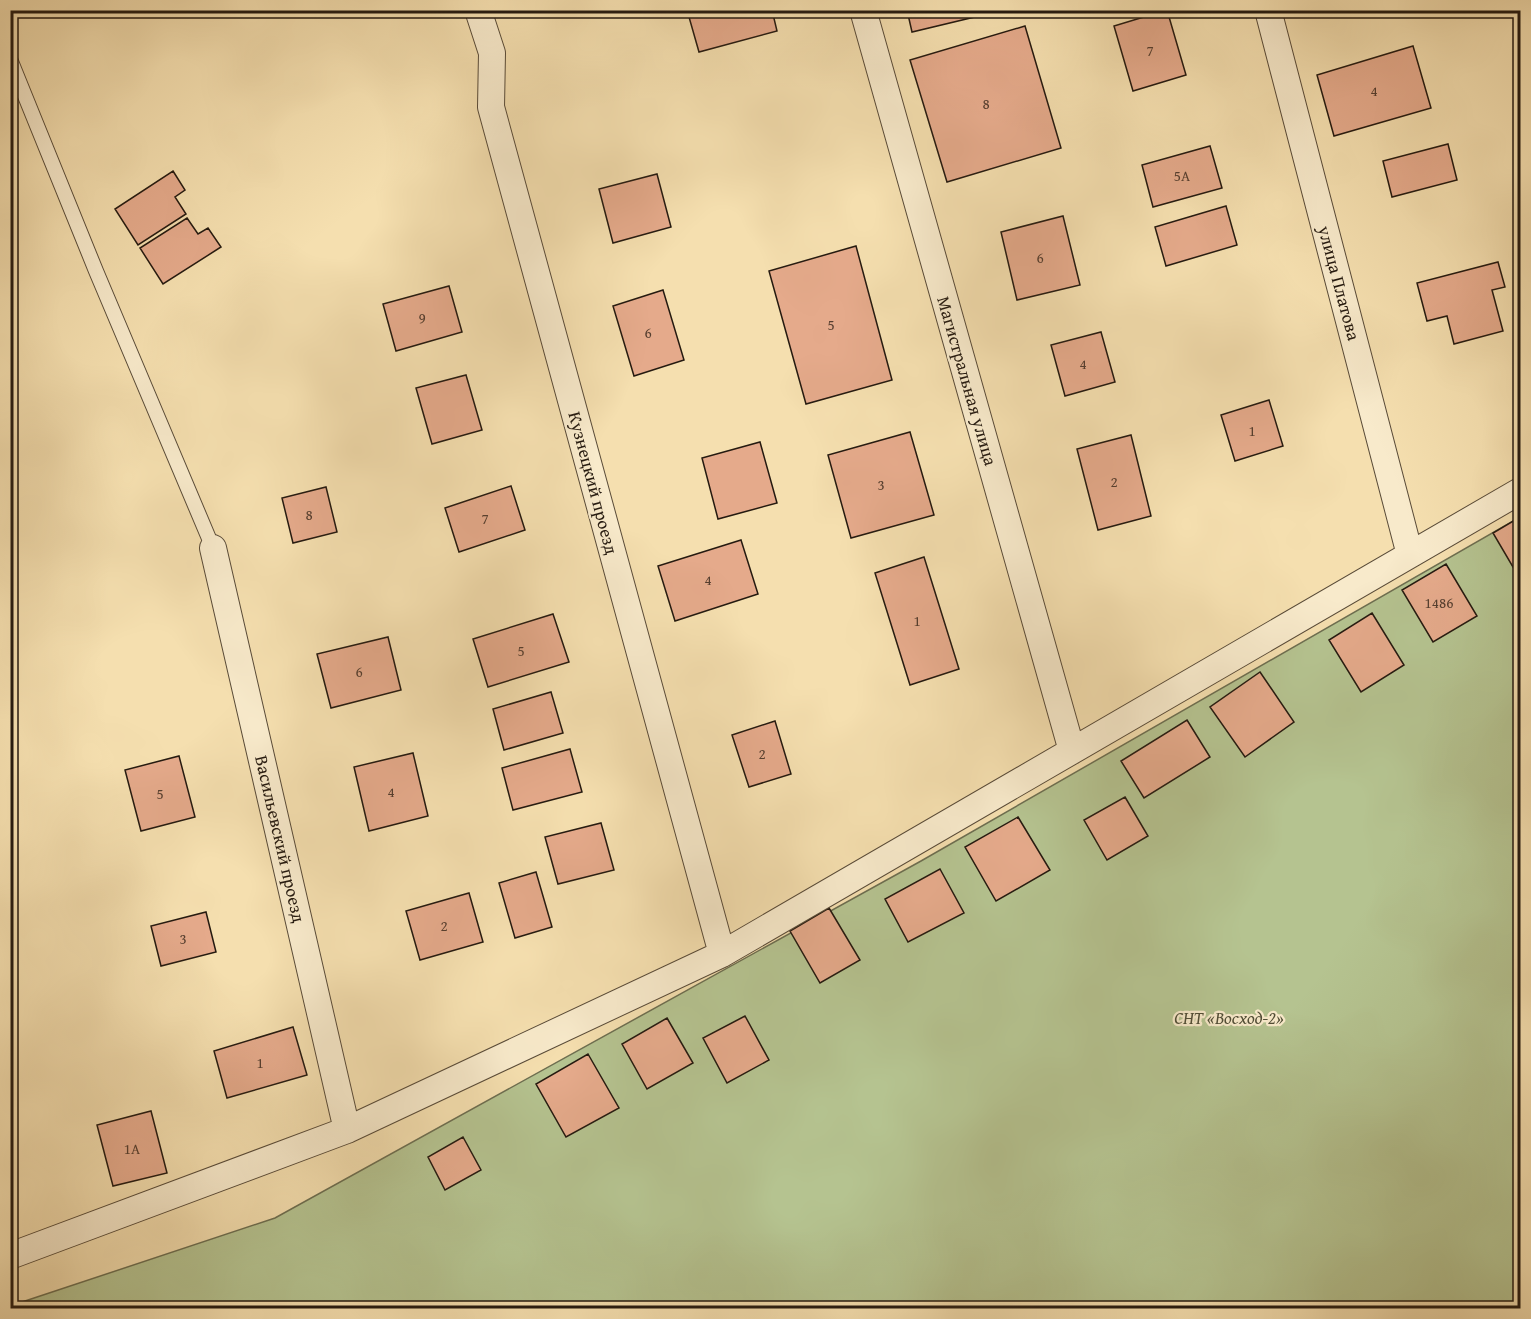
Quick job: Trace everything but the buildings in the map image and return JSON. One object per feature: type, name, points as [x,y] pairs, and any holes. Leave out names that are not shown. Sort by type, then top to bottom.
[{"type":"street","name":"Кузнецкий проезд","points":[[478,10],[492,53],[491,107],[722,954]]},
{"type":"street","name":"Магистральная улица","points":[[863,10],[1072,751]]},
{"type":"street","name":"улица Платова","points":[[1268,10],[1410,555]]},
{"type":"street","points":[[10,1256],[347,1130],[722,954],[1521,490]]},
{"type":"street","name":"Васильевский проезд","points":[[213,548],[347,1130]]},
{"type":"lane","points":[[10,59],[96,271],[213,548]]},
{"type":"green space","name":"СНТ «Восход-2»","points":[[1520,517],[1520,1308],[11,1308],[10,1306],[275,1218],[921,861]]}]
